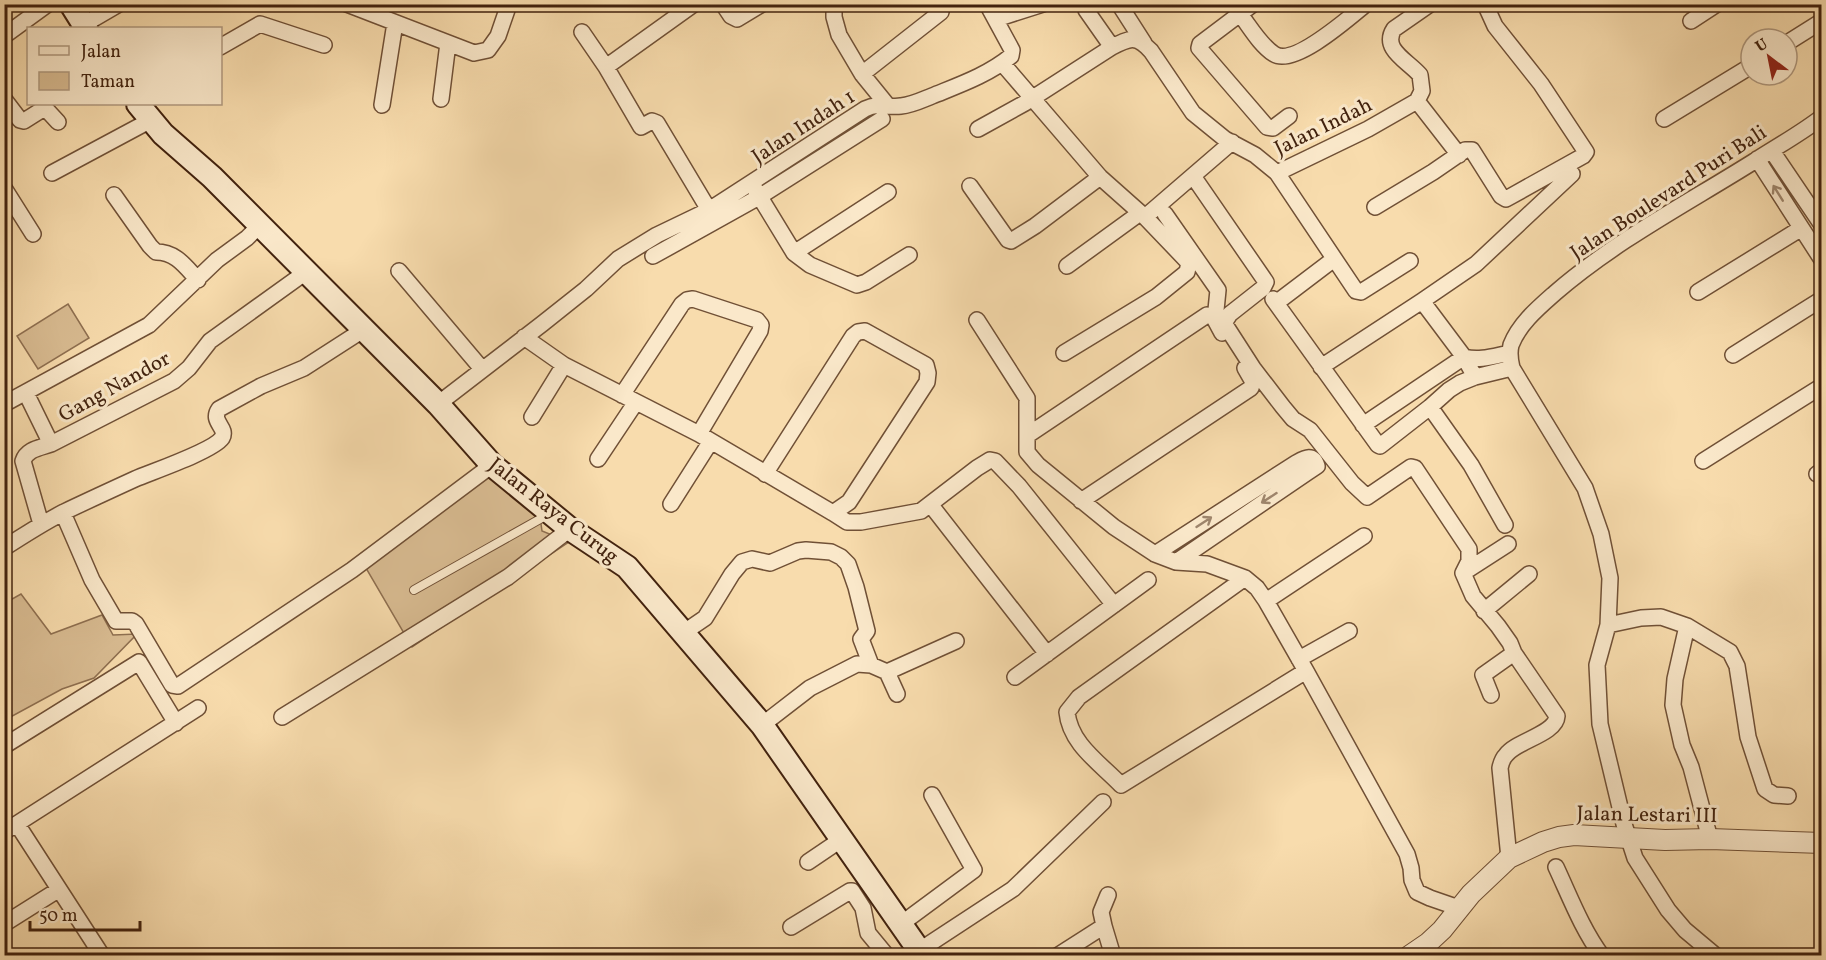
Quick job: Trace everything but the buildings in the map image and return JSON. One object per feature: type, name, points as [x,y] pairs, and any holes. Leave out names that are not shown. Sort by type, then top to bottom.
[{"type":"main road","points":[[71,4],[84,27]]},
{"type":"main road","name":"Jalan Raya Curug","points":[[145,112],[163,134],[212,177],[438,404],[492,465],[550,513],[627,567],[762,725],[921,953]]},
{"type":"street","points":[[4,36],[48,4]]},
{"type":"street","points":[[84,27],[119,4]]},
{"type":"street","points":[[347,4],[474,53],[488,50],[498,36],[509,4]]},
{"type":"street","points":[[606,67],[694,4]]},
{"type":"street","points":[[723,4],[731,16],[736,19],[762,4]]},
{"type":"street","points":[[834,4],[836,28],[885,113]]},
{"type":"street","points":[[987,4],[1012,50],[1011,56],[1002,63],[1100,177],[1143,215],[1188,260],[1189,266],[1186,272],[1156,297],[1064,353]]},
{"type":"street","points":[[996,19],[1043,4]]},
{"type":"street","name":"Jalan Indah","points":[[1119,4],[1193,113],[1232,142],[1255,155],[1277,173],[1368,129],[1417,101]]},
{"type":"street","points":[[1253,4],[1200,44],[1198,48],[1267,127],[1273,128],[1289,116]]},
{"type":"street","points":[[1240,14],[1272,53],[1285,57],[1305,49],[1366,4]]},
{"type":"street","points":[[1430,4],[1394,29],[1389,41],[1394,51],[1420,75],[1422,91],[1417,101],[1459,155]]},
{"type":"street","points":[[1375,207],[1465,150],[1472,150],[1501,196],[1506,199],[1586,152],[1542,84],[1495,26],[1485,4]]},
{"type":"street","points":[[1691,21],[1717,4]]},
{"type":"street","points":[[1086,10],[1112,47]]},
{"type":"street","points":[[862,74],[941,12]]},
{"type":"street","points":[[1799,35],[1821,21]]},
{"type":"street","points":[[382,105],[395,23]]},
{"type":"street","points":[[222,46],[260,24],[324,45]]},
{"type":"street","points":[[582,32],[606,67],[640,127],[652,121],[657,123],[709,210]]},
{"type":"street","points":[[978,129],[1033,98],[1125,40],[1134,39],[1144,43]]},
{"type":"street","points":[[441,99],[448,43]]},
{"type":"street","name":"Jalan Indah 1","points":[[438,404],[586,289],[618,259],[635,248],[657,235],[755,190],[865,109],[877,105],[885,113],[963,83],[1002,63]]},
{"type":"street","points":[[1664,119],[1739,73]]},
{"type":"street","points":[[4,99],[20,120],[24,121],[46,109],[58,122]]},
{"type":"street","points":[[52,173],[145,112]]},
{"type":"street","name":"Jalan Boulevard Puri Bali","points":[[1511,360],[1511,345],[1522,325],[1563,286],[1621,243],[1772,151],[1821,117]]},
{"type":"street","points":[[1067,266],[1143,215],[1232,142]]},
{"type":"street","points":[[1772,151],[1821,225]]},
{"type":"street","points":[[1757,159],[1821,260]]},
{"type":"street","points":[[1277,173],[1354,289],[1360,292],[1410,261]]},
{"type":"street","points":[[1321,367],[1476,264],[1572,174]]},
{"type":"street","points":[[1193,176],[1266,282],[1263,288],[1230,314],[1224,323],[1252,368],[1293,419],[1310,430],[1352,483],[1367,497],[1411,468],[1415,468],[1469,549],[1469,561],[1463,573]]},
{"type":"street","points":[[970,186],[1008,240],[1011,241],[1035,226],[1100,177]]},
{"type":"street","points":[[4,188],[33,234]]},
{"type":"street","points":[[653,256],[755,190],[794,253],[810,265],[856,285],[866,282],[909,255]]},
{"type":"street","points":[[794,253],[888,192]]},
{"type":"street","points":[[114,195],[150,246],[156,252],[174,255],[198,280]]},
{"type":"street","points":[[1081,501],[1251,388],[1253,382],[1215,320],[1218,290],[1165,213]]},
{"type":"street","points":[[4,404],[149,325],[217,260],[247,238],[260,225]]},
{"type":"street","points":[[1698,292],[1800,229]]},
{"type":"street","points":[[1334,259],[1276,299],[1376,444],[1380,446],[1449,390],[1511,360]]},
{"type":"street","points":[[399,271],[482,369]]},
{"type":"street","name":"Gang Nandor","points":[[40,524],[23,461],[29,451],[51,444],[174,381],[189,368],[221,331],[306,272]]},
{"type":"street","points":[[598,459],[682,304],[693,299],[758,320],[761,325],[760,331],[671,504]]},
{"type":"street","points":[[1733,355],[1821,299]]},
{"type":"street","points":[[1422,301],[1464,357],[1475,377]]},
{"type":"street","points":[[1028,435],[1207,315]]},
{"type":"street","points":[[977,320],[1027,398],[1027,452],[1030,457],[1114,527],[1155,554],[1176,562],[1207,564],[1245,578],[1257,588],[1303,665],[1407,854],[1417,892],[1459,908]]},
{"type":"street","points":[[4,548],[40,524],[133,480],[186,459],[220,440],[223,431],[216,419],[219,409],[261,386],[304,368],[363,330]]},
{"type":"street","points":[[765,474],[853,336],[858,332],[865,332],[926,365],[927,382],[849,501],[832,513]]},
{"type":"street","points":[[524,337],[564,365],[705,438],[847,522],[861,522],[921,511],[977,468],[990,460],[995,461],[1019,486],[1114,605]]},
{"type":"street","points":[[1363,425],[1464,357],[1511,360]]},
{"type":"street","points":[[1511,360],[1585,488],[1600,534],[1610,578],[1608,625],[1597,664],[1600,724],[1635,858],[1668,910],[1685,930],[1716,956]]},
{"type":"street","points":[[532,417],[564,365]]},
{"type":"street","points":[[1703,460],[1821,386]]},
{"type":"street","points":[[26,393],[51,444]]},
{"type":"street","points":[[1430,407],[1471,465],[1505,525]]},
{"type":"street","points":[[1155,554],[1308,456],[1316,461],[1317,466],[1176,562]]},
{"type":"street","points":[[63,513],[92,580],[117,621],[132,621],[136,624],[172,685],[178,686],[352,570],[492,465]]},
{"type":"street","points":[[849,501],[861,522]]},
{"type":"street","points":[[930,504],[1047,654]]},
{"type":"street","points":[[282,717],[508,576],[570,528]]},
{"type":"street","points":[[1266,601],[1364,536]]},
{"type":"street","points":[[1463,573],[1508,544]]},
{"type":"street","points":[[683,633],[705,618],[732,574],[745,560],[770,562],[798,551],[824,550],[836,554],[848,564],[867,631],[861,639],[871,665]]},
{"type":"street","points":[[1463,573],[1473,596],[1498,626],[1514,654],[1557,716],[1555,723],[1538,735],[1512,748],[1505,755],[1502,763],[1500,774],[1509,858]]},
{"type":"street","points":[[1484,611],[1528,574]]},
{"type":"street","points":[[1245,578],[1079,697],[1067,712],[1068,723],[1076,738],[1121,785],[1303,665],[1349,631]]},
{"type":"street","points":[[1015,676],[1148,580]]},
{"type":"street","points":[[1608,625],[1641,618],[1661,617],[1687,626],[1730,652],[1739,677],[1748,737],[1766,789],[1773,795],[1788,796]]},
{"type":"street","points":[[1687,626],[1675,679],[1673,705],[1682,745],[1691,767],[1710,839]]},
{"type":"street","points":[[887,672],[956,641]]},
{"type":"street","points":[[1491,695],[1483,675],[1514,654]]},
{"type":"street","points":[[4,746],[139,662],[176,723]]},
{"type":"street","points":[[762,725],[810,688],[857,664],[871,665],[887,672],[897,694]]},
{"type":"street","points":[[101,954],[58,890],[11,828],[198,708]]},
{"type":"street","points":[[901,924],[974,870],[932,795]]},
{"type":"street","points":[[921,953],[1013,889],[1103,802]]},
{"type":"street","name":"Jalan Lestari III","points":[[1409,956],[1442,930],[1459,908],[1509,858],[1542,842],[1559,837],[1574,834],[1665,840],[1710,839],[1821,843]]},
{"type":"street","points":[[808,862],[842,839]]},
{"type":"street","points":[[1556,867],[1592,943],[1602,956]]},
{"type":"street","points":[[4,924],[58,890]]},
{"type":"street","points":[[791,927],[852,891],[863,908],[868,933],[887,956]]},
{"type":"street","points":[[1108,895],[1101,912],[1113,956]]},
{"type":"street","points":[[1056,956],[1104,926]]},
{"type":"lane","points":[[414,590],[550,513]]},
{"type":"green space","points":[[68,304],[89,338],[38,369],[17,336]]},
{"type":"green space","points":[[498,462],[538,502],[542,531],[569,542],[412,647],[363,563]]},
{"type":"green space","points":[[21,594],[51,634],[102,615],[113,635],[137,634],[94,678],[62,689],[5,720],[5,603]]}]
